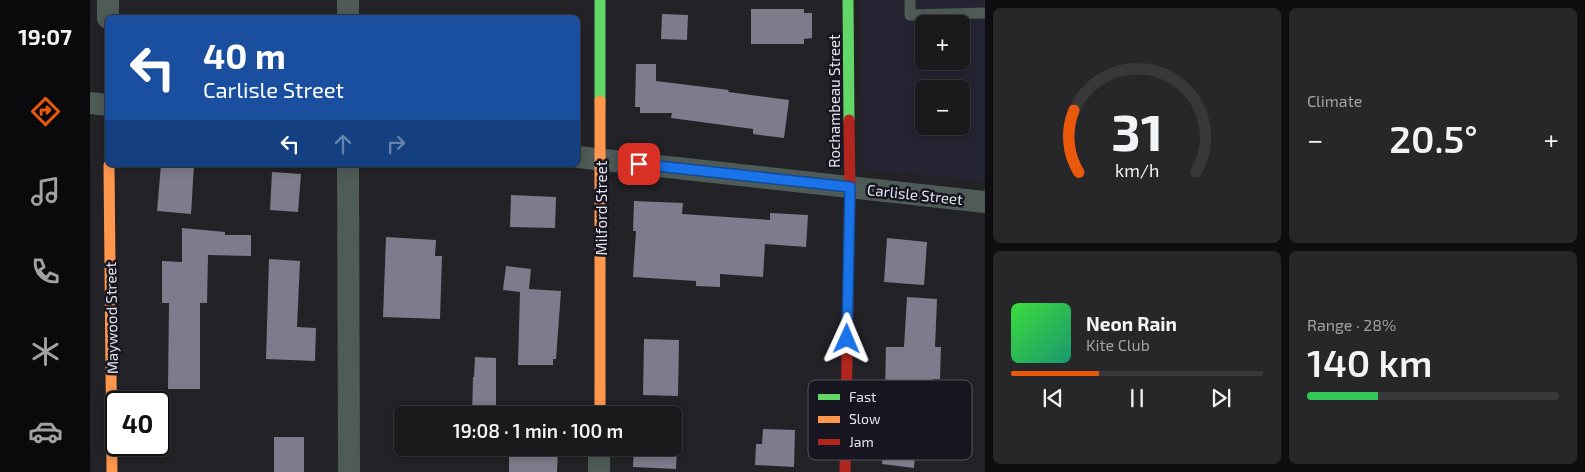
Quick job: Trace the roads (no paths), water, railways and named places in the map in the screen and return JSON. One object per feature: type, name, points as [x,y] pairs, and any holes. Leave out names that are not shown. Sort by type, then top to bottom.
[{"type":"street","points":[[108,0],[108,15]]},
{"type":"street","points":[[348,0],[348,15]]},
{"type":"street","name":"Milford Street","points":[[600,0],[600,406]]},
{"type":"street","name":"Rochambeau Street","points":[[847,380],[850,187],[848,0]]},
{"type":"street","points":[[90,103],[105,105]]},
{"type":"street","name":"Carlisle Street","points":[[580,156],[985,202]]},
{"type":"street","name":"Maywood Street","points":[[109,167],[112,472]]},
{"type":"street","points":[[348,167],[349,472]]},
{"type":"street","points":[[599,472],[600,456]]},
{"type":"lane","points":[[910,0],[910,14],[985,14]]}]
